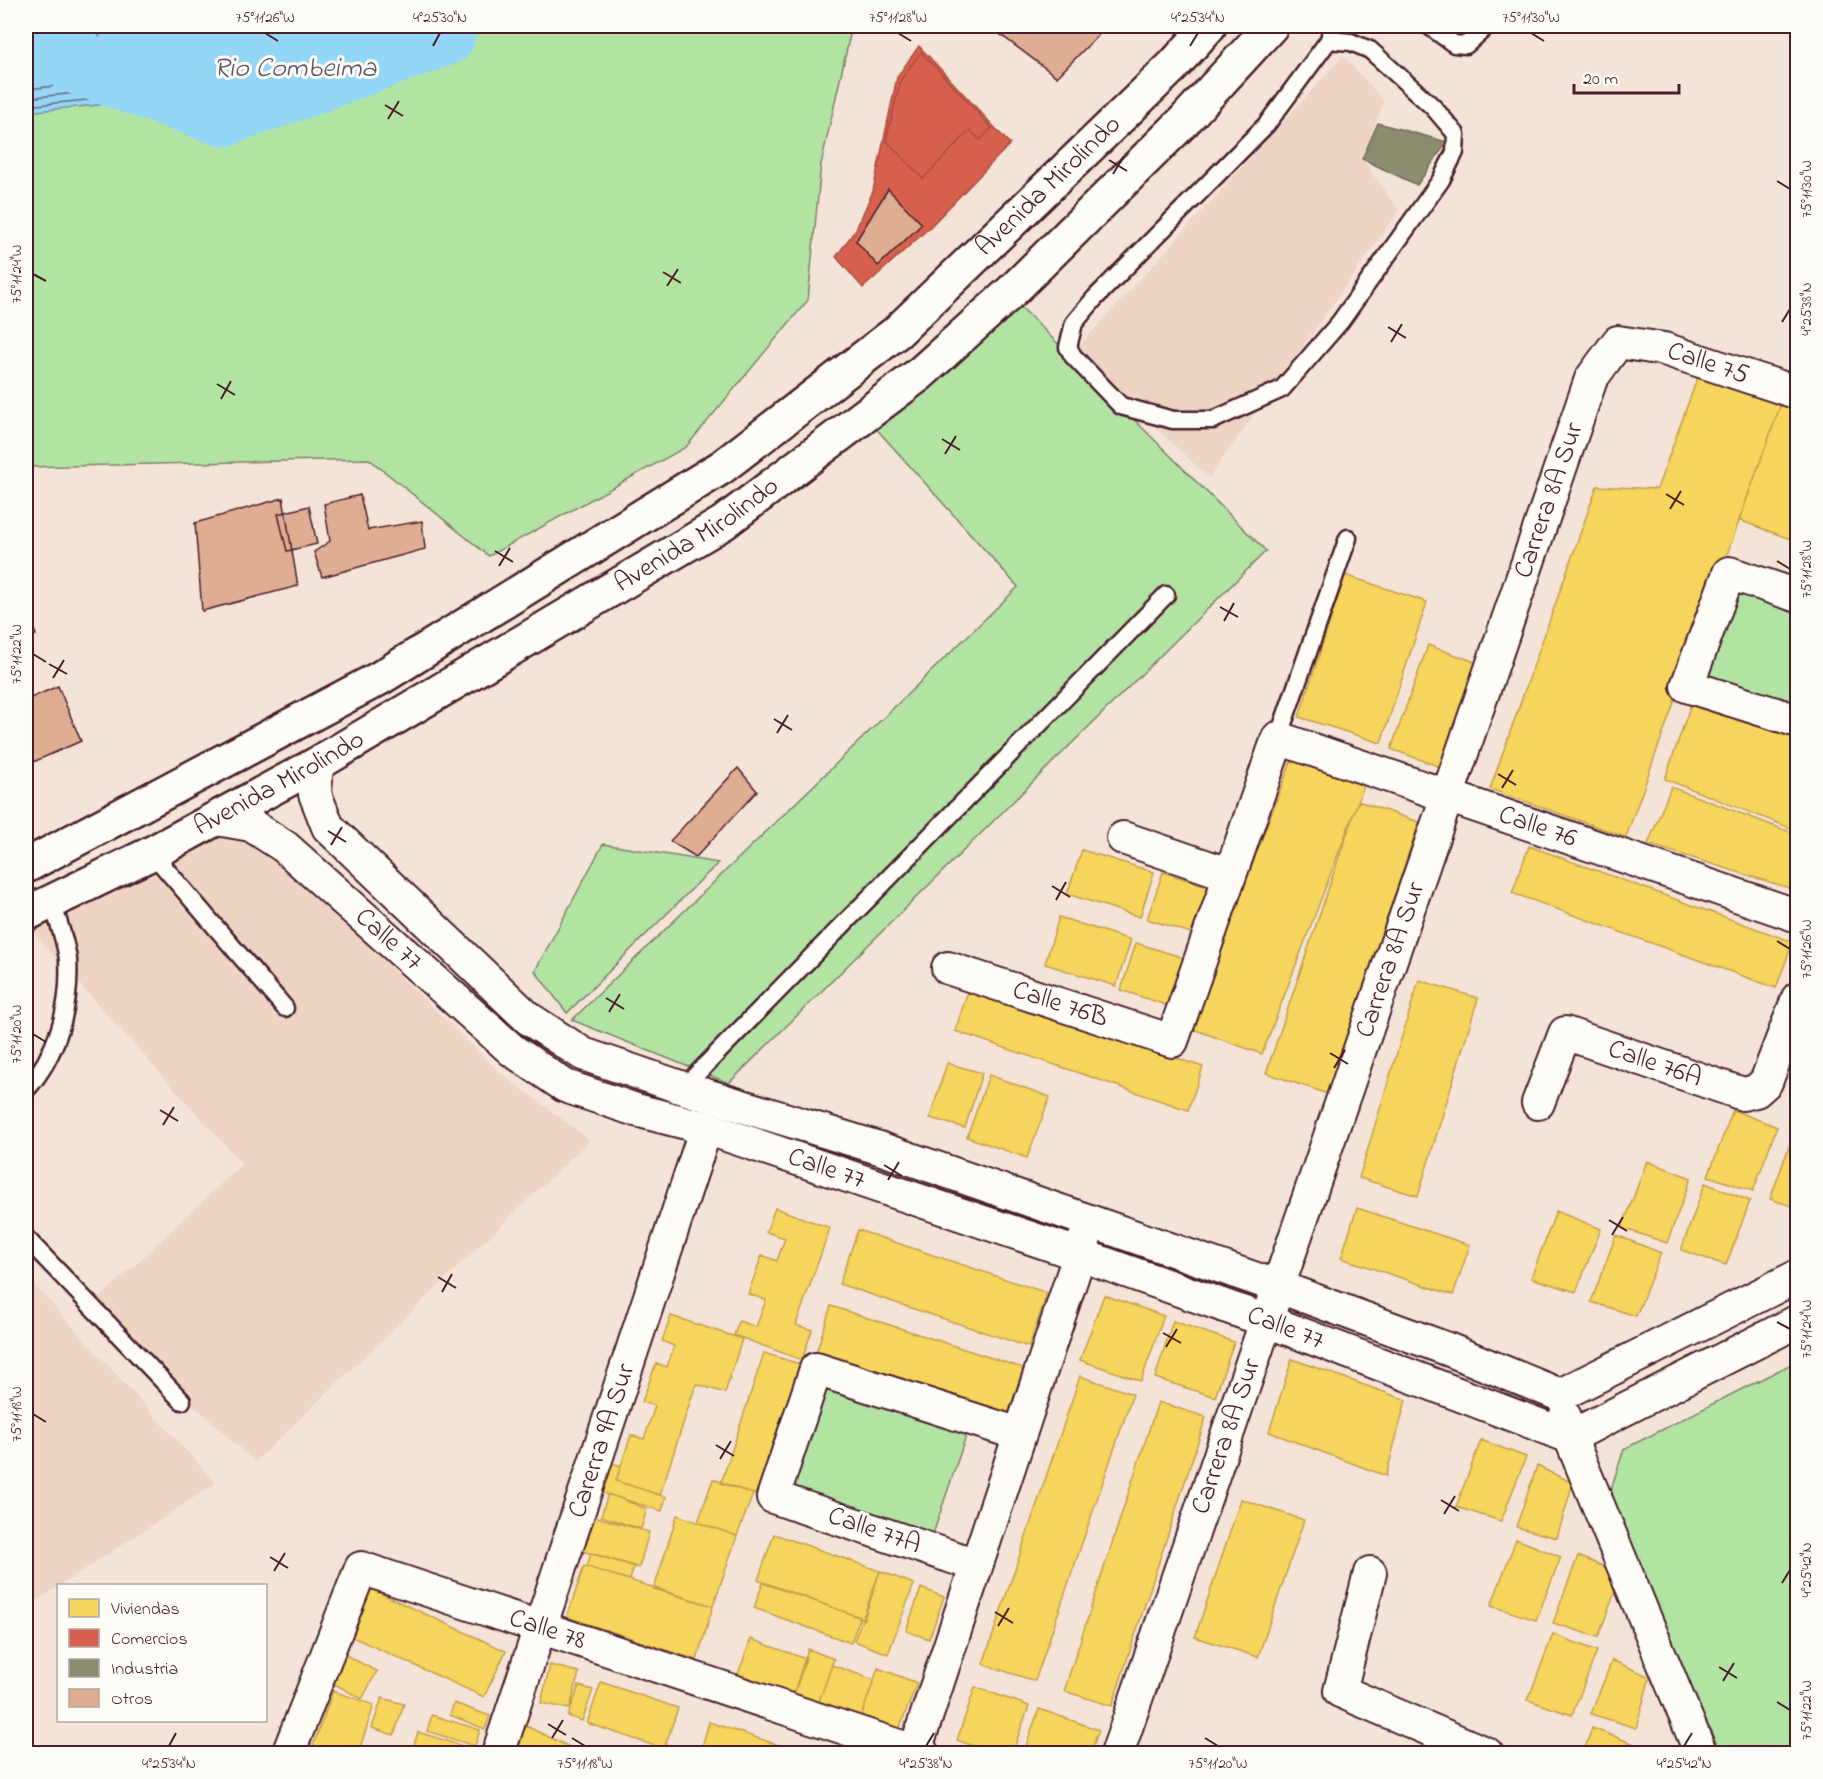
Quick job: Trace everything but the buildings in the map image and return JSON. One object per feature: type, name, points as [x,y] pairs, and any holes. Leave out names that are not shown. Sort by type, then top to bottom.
[{"type":"main road","name":"Avenida Mirolindo","points":[[26,866],[380,678],[722,466],[897,332],[1165,74],[1209,26]]},
{"type":"main road","name":"Avenida Mirolindo","points":[[39,908],[152,853],[317,764],[723,523],[921,373],[1012,291],[1184,121],[1271,26]]},
{"type":"street","name":"Calle 75","points":[[1618,342],[1664,349],[1797,393]]},
{"type":"street","name":"Carrera 8A Sur","points":[[1117,1754],[1591,379],[1618,342]]},
{"type":"street","points":[[1797,596],[1729,573],[1687,686],[1797,721]]},
{"type":"street","name":"Calle 76","points":[[1278,738],[1797,916]]},
{"type":"street","points":[[1123,838],[1228,874],[1278,738]]},
{"type":"street","name":"Calle 77","points":[[317,764],[315,794],[328,827],[528,1018],[583,1054],[683,1088],[879,1148],[1279,1287],[1450,1350],[1560,1395]]},
{"type":"street","name":"Calle 77","points":[[217,819],[251,825],[285,847],[512,1050],[565,1086],[636,1110],[706,1128],[1078,1254],[1267,1321],[1570,1437]]},
{"type":"street","name":"Calle 76B","points":[[948,968],[1173,1041],[1228,874]]},
{"type":"street","name":"Calle 76A","points":[[1538,1103],[1565,1033],[1743,1094],[1756,1091],[1766,1082],[1797,998]]},
{"type":"street","points":[[672,1119],[683,1088]]},
{"type":"street","name":"Carerra 9A Sur","points":[[498,1754],[706,1128]]},
{"type":"street","points":[[917,1753],[1078,1254],[1091,1223]]},
{"type":"street","points":[[1701,1754],[1570,1437],[1560,1395],[1797,1276]]},
{"type":"street","points":[[1570,1437],[1797,1321]]},
{"type":"street","name":"Calle 77A","points":[[976,1565],[773,1497],[816,1369],[1019,1434]]},
{"type":"street","name":"Calle 78","points":[[288,1754],[361,1568],[917,1753]]},
{"type":"street","points":[[1370,1573],[1340,1691],[1487,1754]]},
{"type":"lane","points":[[1429,26],[1454,44],[1466,45],[1487,26]]},
{"type":"lane","points":[[1330,33],[1370,50],[1433,107],[1456,134],[1455,152],[1441,180],[1340,322],[1281,389],[1213,420],[1173,420],[1121,406],[1073,356],[1068,347],[1074,323],[1267,124],[1330,33]]},
{"type":"lane","points":[[1278,738],[1348,538]]},
{"type":"lane","points":[[683,1088],[1166,595]]},
{"type":"lane","points":[[152,853],[285,1008]]},
{"type":"lane","points":[[26,1090],[43,1071],[66,1012],[68,958],[39,908]]},
{"type":"lane","points":[[26,1239],[182,1401]]},
{"type":"shaded area","points":[[1343,56],[1384,101],[1362,159],[1399,211],[1209,478],[1075,351]]},
{"type":"shaded area","points":[[241,828],[330,908],[498,1071],[590,1140],[255,1462],[89,1308],[242,1164],[28,927]]},
{"type":"shaded area","points":[[26,1276],[216,1483],[62,1584],[57,1584],[57,1588],[26,1608]]},
{"type":"green space","points":[[26,26],[852,26],[821,164],[808,300],[686,447],[489,556],[369,459],[26,467]]},
{"type":"green space","points":[[996,282],[1266,551],[729,1083],[572,1020],[1018,587],[856,406]]},
{"type":"green space","points":[[1729,586],[1797,608],[1797,714],[1695,680]]},
{"type":"green space","points":[[603,844],[718,863],[567,1013],[535,971]]},
{"type":"green space","points":[[1797,1361],[1797,1753],[1721,1753],[1605,1507],[1624,1449]]},
{"type":"green space","points":[[816,1369],[971,1421],[928,1549],[773,1497]]},
{"type":"water","name":"Rio Combeima","points":[[100,26],[421,26],[312,114],[108,104],[26,112],[26,36]]},
{"type":"waterway","points":[[26,38],[77,63],[224,115],[444,35],[443,26]]}]
